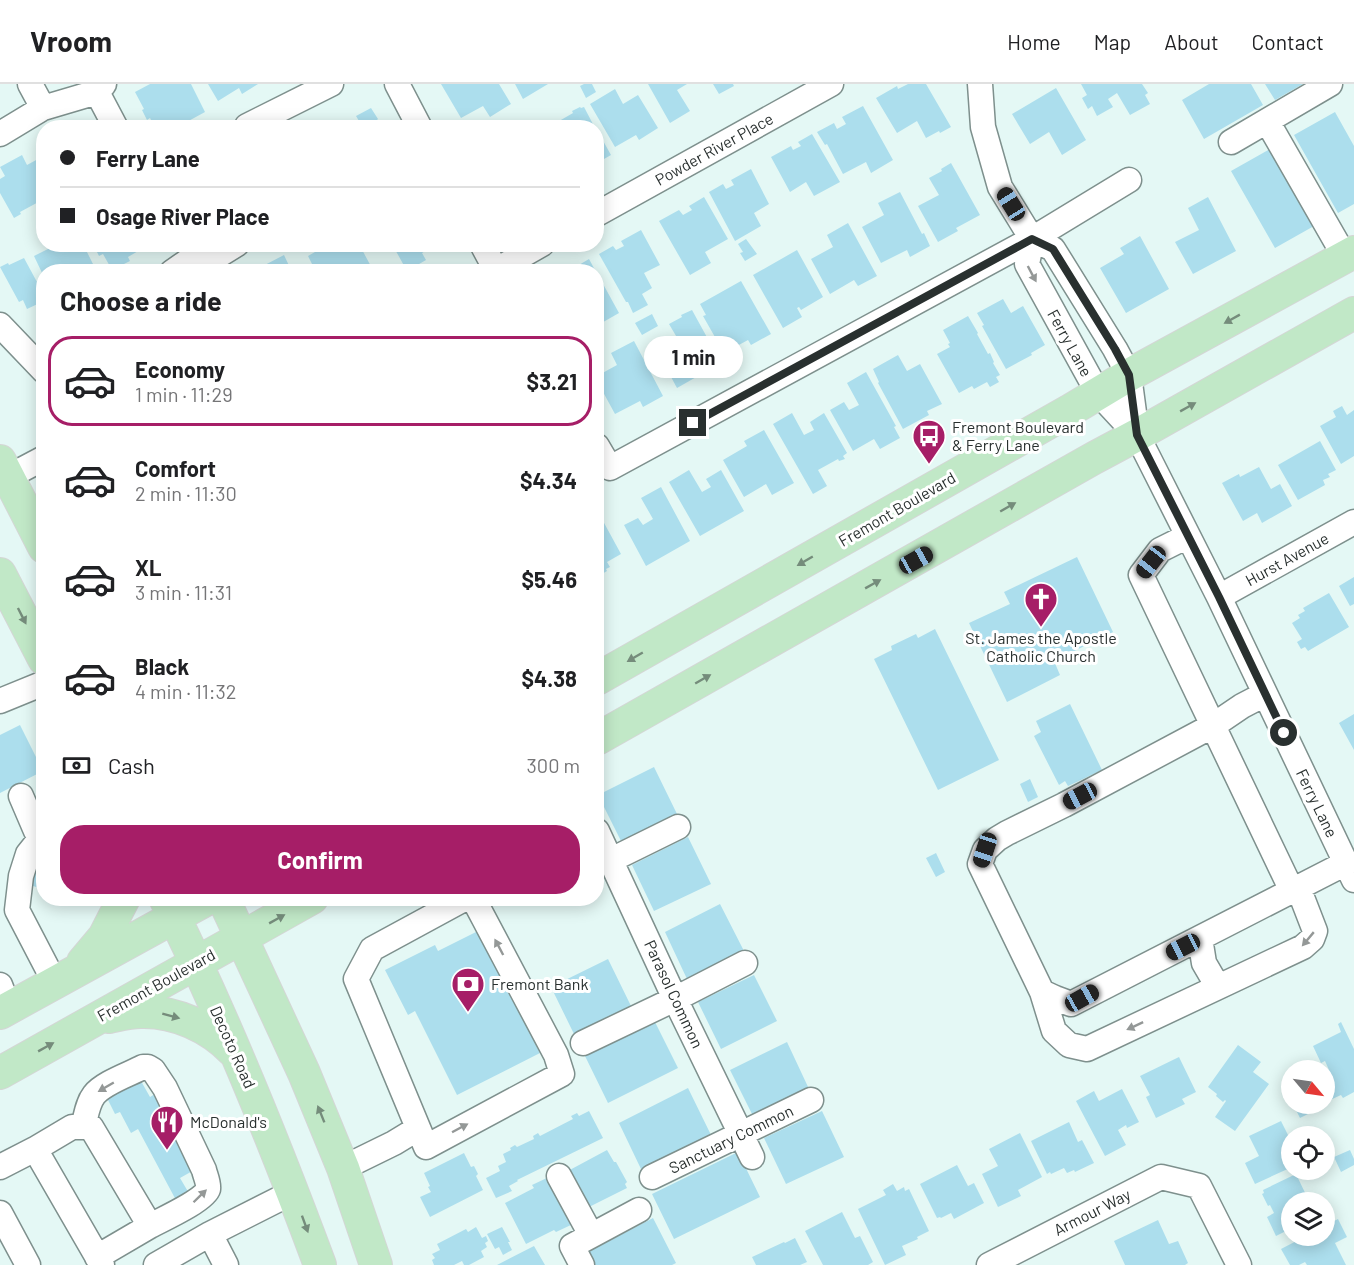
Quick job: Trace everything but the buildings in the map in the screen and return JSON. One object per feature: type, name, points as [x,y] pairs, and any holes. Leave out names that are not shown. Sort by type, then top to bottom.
[{"type":"main road","name":"Fremont Boulevard","points":[[604,675],[1129,375],[1350,254]]},
{"type":"main road","points":[[604,736],[1084,463],[1354,314]]},
{"type":"main road","points":[[4,469],[36,531]]},
{"type":"main road","points":[[0,574],[36,643]]},
{"type":"main road","points":[[65,977],[104,937],[120,906]]},
{"type":"main road","points":[[227,906],[304,1073],[343,1168],[376,1265]]},
{"type":"main road","name":"Fremont Boulevard","points":[[0,1073],[298,906]]},
{"type":"main road","points":[[3,1002],[65,977],[169,908]]},
{"type":"main road","name":"Decoto Road","points":[[169,908],[236,1053],[320,1265]]},
{"type":"main road","points":[[93,1020],[140,1011],[166,1014],[206,1029],[222,1039],[236,1053]]},
{"type":"street","points":[[30,84],[43,108]]},
{"type":"street","points":[[259,120],[331,84]]},
{"type":"street","points":[[397,84],[416,120]]},
{"type":"street","name":"Powder River Place","points":[[604,210],[831,84]]},
{"type":"street","name":"Ferry Lane","points":[[980,84],[983,127],[1000,187],[1032,239],[1053,249],[1115,349],[1129,375],[1137,435]]},
{"type":"street","points":[[1231,142],[1330,84]]},
{"type":"street","points":[[0,134],[43,108],[100,88],[113,120]]},
{"type":"street","points":[[1268,121],[1350,254]]},
{"type":"street","points":[[604,458],[610,468],[1032,239],[1129,180]]},
{"type":"street","name":"Ferry Lane","points":[[1032,239],[1027,264],[1098,393],[1137,435],[1349,860]]},
{"type":"street","points":[[178,260],[206,255],[216,257],[224,252]]},
{"type":"street","points":[[507,264],[528,252]]},
{"type":"street","points":[[0,325],[36,355]]},
{"type":"street","points":[[4,469],[36,460]]},
{"type":"street","name":"Hurst Avenue","points":[[1219,597],[1354,522]]},
{"type":"street","points":[[1188,536],[1160,550],[1142,575],[1214,725],[1315,931],[1312,939],[1303,947],[1087,1049],[1069,1045],[1054,1031],[1042,992],[980,864],[985,850],[1007,833],[1214,725],[1264,693]]},
{"type":"street","points":[[0,701],[36,685]]},
{"type":"street","points":[[21,796],[36,831]]},
{"type":"street","points":[[611,860],[678,827]]},
{"type":"street","points":[[36,844],[28,854],[21,876],[16,910],[65,977]]},
{"type":"street","name":"Parasol Common","points":[[604,846],[752,1157]]},
{"type":"street","points":[[1042,992],[1071,1004],[1349,860]]},
{"type":"street","points":[[451,906],[372,949],[356,979],[426,1147],[562,1074],[556,1055],[477,906]]},
{"type":"street","points":[[1200,938],[1204,963],[1218,987]]},
{"type":"street","points":[[583,1043],[744,963]]},
{"type":"street","points":[[35,1149],[100,1261],[150,1226],[193,1203],[208,1189],[204,1170],[165,1088],[148,1067],[143,1067],[95,1094],[83,1127]]},
{"type":"street","name":"Sanctuary Common","points":[[651,1177],[811,1100]]},
{"type":"street","points":[[0,1167],[72,1127],[91,1127],[150,1226]]},
{"type":"street","points":[[343,1168],[417,1129]]},
{"type":"street","points":[[559,1176],[591,1235]]},
{"type":"street","name":"Armour Way","points":[[988,1265],[1161,1177],[1199,1186],[1239,1265]]},
{"type":"street","points":[[156,1265],[210,1234],[293,1192]]},
{"type":"street","points":[[582,1265],[572,1246],[639,1210]]},
{"type":"street","points":[[0,1214],[28,1265]]},
{"type":"street","points":[[210,1234],[226,1265]]},
{"type":"place","name":"Fremont Boulevard & Ferry Lane","points":[[929,465]]},
{"type":"place","name":"St. James the Apostle Catholic Church","points":[[1041,628]]},
{"type":"place","name":"Fremont Bank","points":[[468,1013]]},
{"type":"place","name":"McDonald's","points":[[167,1151]]},
{"type":"route","points":[[693,423],[1032,239],[1053,249],[1129,375],[1137,435],[1219,597],[1284,733]]}]
